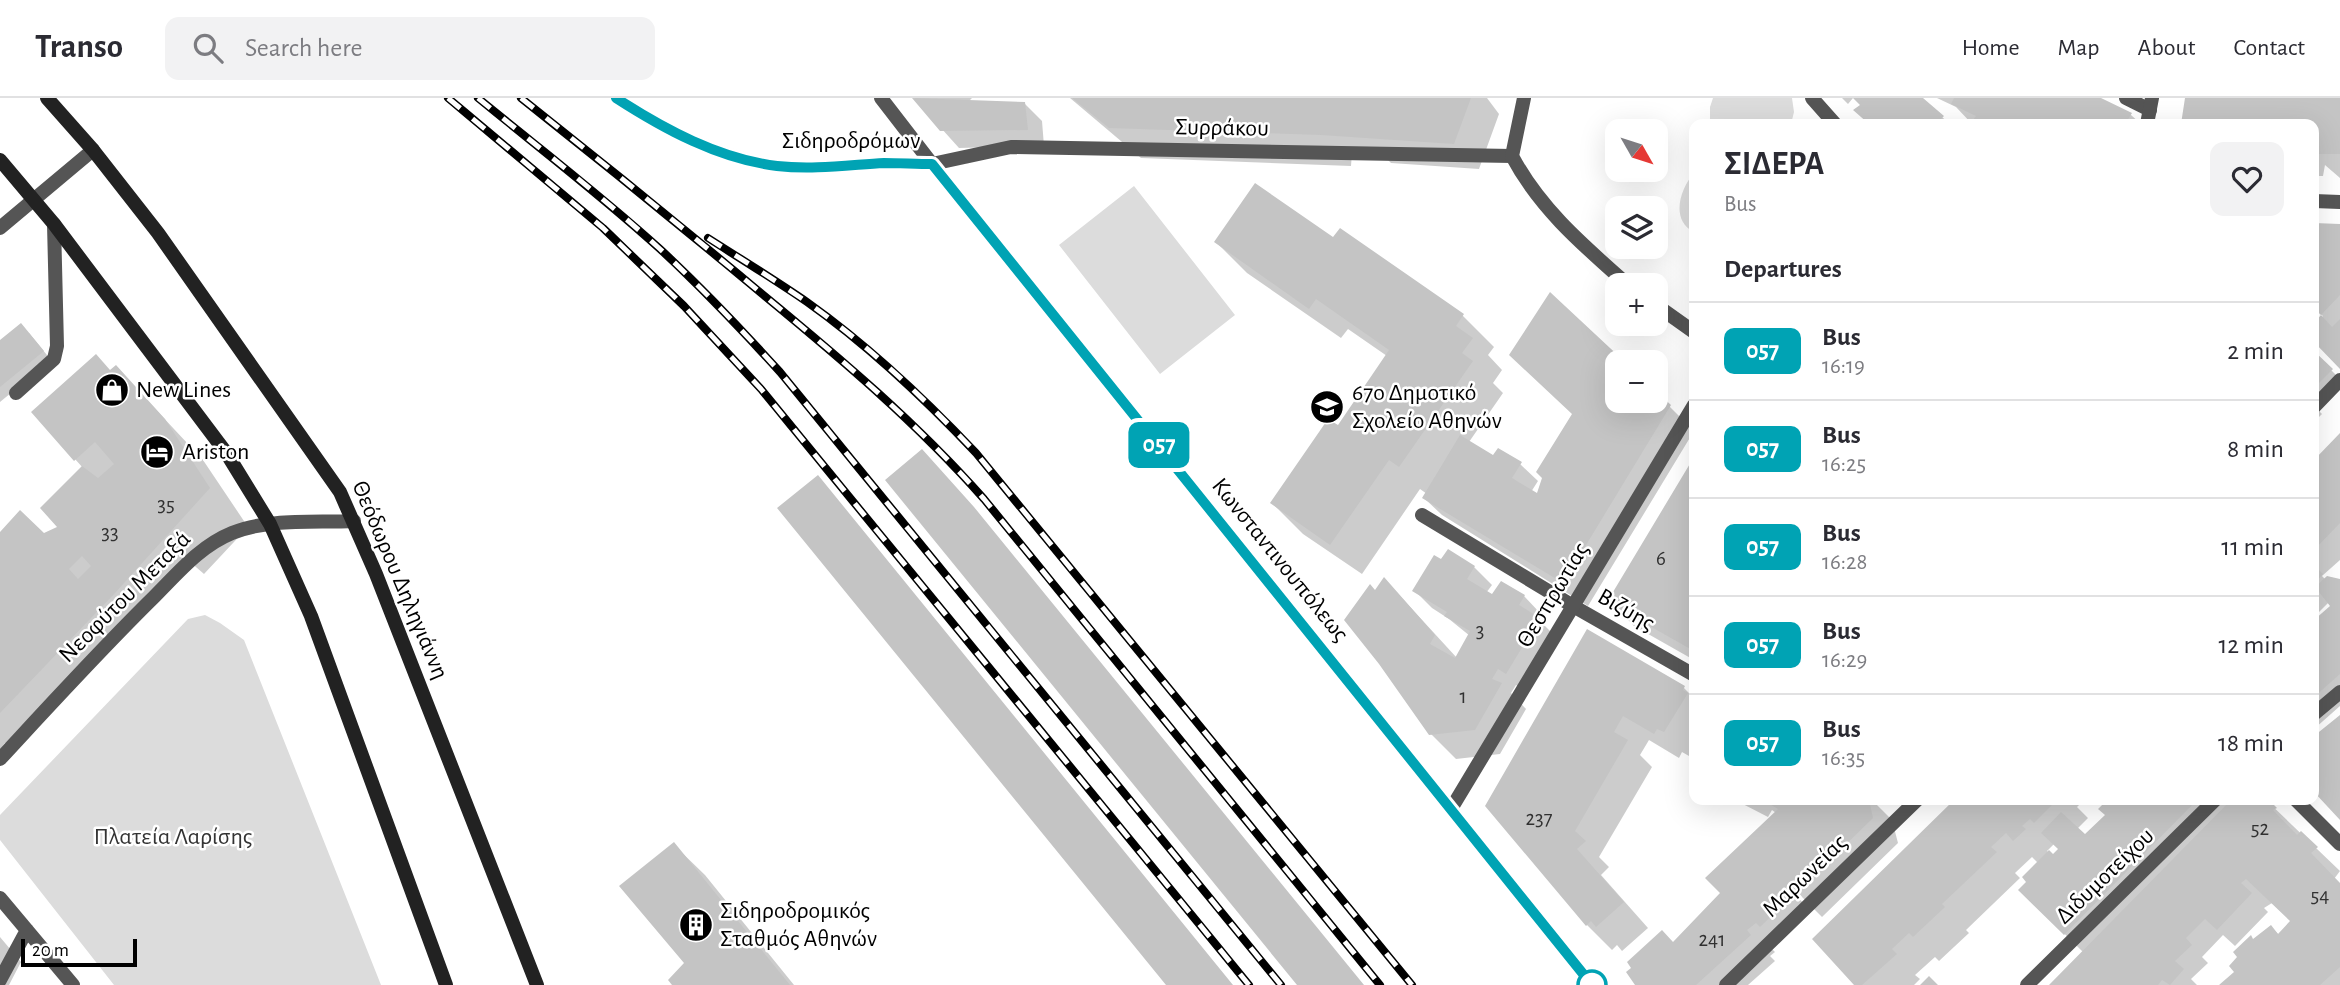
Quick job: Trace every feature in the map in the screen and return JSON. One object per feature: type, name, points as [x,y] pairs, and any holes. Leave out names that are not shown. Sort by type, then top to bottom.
[{"type":"main road","name":"Θεόδωρου Δηληγιάννη","points":[[47,98],[93,150],[158,233],[329,475],[354,521],[490,860],[537,985]]},
{"type":"main road","points":[[0,160],[54,224],[227,454],[270,524],[311,616],[446,985]]},
{"type":"street","name":"Σιδηροδρόμων","points":[[616,98],[682,136],[730,155],[777,166],[932,164]]},
{"type":"street","name":"Κωνσταντινουπόλεως","points":[[881,98],[1592,985]]},
{"type":"street","points":[[1524,98],[1512,156],[1526,183],[1568,232],[1614,273]]},
{"type":"street","points":[[1812,98],[1831,119]]},
{"type":"street","points":[[2126,98],[2150,111]]},
{"type":"street","name":"Συρράκου","points":[[932,164],[1011,147],[1512,156]]},
{"type":"street","points":[[0,228],[93,150]]},
{"type":"street","points":[[2319,201],[2340,202]]},
{"type":"street","points":[[16,393],[54,359],[57,346],[54,224]]},
{"type":"street","points":[[1668,314],[1689,329]]},
{"type":"street","points":[[2319,402],[2340,380]]},
{"type":"street","name":"Θεσπρωτίας","points":[[1451,809],[1689,413]]},
{"type":"street","name":"Βιζύης","points":[[1422,515],[1689,672]]},
{"type":"street","name":"Νεοφύτου Μεταξά","points":[[0,759],[114,635],[202,550],[233,532],[270,524],[354,521]]},
{"type":"street","points":[[2319,709],[2340,692]]},
{"type":"street","name":"Μαρωνείας","points":[[1726,985],[1909,805]]},
{"type":"street","name":"Διδυμοτείχου","points":[[2026,985],[2210,805]]},
{"type":"street","points":[[2301,805],[2340,844]]},
{"type":"street","points":[[0,898],[73,985]]},
{"type":"street","points":[[0,980],[27,930]]},
{"type":"green space","points":[[1713,98],[1792,98],[1794,112],[1792,119],[1710,119]]},
{"type":"green space","points":[[1689,180],[1689,228],[1680,212]]},
{"type":"green space","points":[[1134,186],[1235,315],[1160,374],[1059,245]]},
{"type":"green space","name":"Πλατεία Λαρίσης","points":[[205,615],[244,640],[381,985],[114,985],[0,840],[0,815],[188,619]]},
{"type":"building","points":[[912,98],[1025,102],[1028,130],[940,131]]},
{"type":"building","points":[[1072,98],[1471,98],[1454,144],[1321,135],[1109,128]]},
{"type":"building","points":[[1853,98],[1923,98],[1944,116],[1941,119],[1863,119],[1853,110],[1860,105]]},
{"type":"building","points":[[1954,98],[2101,98],[2132,113],[2128,119],[1974,119],[1976,116],[1951,104]]},
{"type":"building","points":[[2185,98],[2340,98],[2340,154],[2319,154],[2319,119],[2182,119]]},
{"type":"building","points":[[1255,183],[1333,237],[1340,228],[1464,314],[1456,326],[1473,338],[1462,353],[1473,361],[1399,467],[1389,460],[1330,545],[1270,503],[1328,419],[1338,425],[1389,350],[1316,299],[1309,309],[1214,242]]},
{"type":"building","points":[[2319,223],[2340,224],[2340,295],[2321,315]]},
{"type":"building","points":[[1550,292],[1612,350],[1605,350],[1605,413],[1666,413],[1563,583],[1422,498],[1460,435],[1493,455],[1498,448],[1522,462],[1512,478],[1537,493],[1542,478],[1536,472],[1572,414],[1509,355]]},
{"type":"building","points":[[2321,315],[2332,327],[2340,319],[2340,369],[2319,347]]},
{"type":"building","points":[[21,323],[44,351],[0,387],[0,340]]},
{"type":"building","points":[[96,354],[110,370],[116,365],[165,419],[210,488],[115,593],[0,713],[0,532],[20,510],[44,533],[57,527],[40,508],[82,466],[98,478],[114,464],[95,442],[74,461],[31,412]],"holes":[[[82,556],[91,566],[78,579],[69,569]]]},
{"type":"building","points":[[2319,356],[2333,369],[2319,383]]},
{"type":"building","points":[[2340,433],[2340,523],[2319,545],[2319,455]]},
{"type":"building","points":[[922,449],[974,507],[1364,985],[1297,985],[885,480]]},
{"type":"building","points":[[1689,465],[1689,648],[1607,602]]},
{"type":"building","points":[[818,475],[1233,985],[1166,985],[777,508]]},
{"type":"building","points":[[1448,549],[1475,566],[1467,579],[1492,594],[1501,581],[1525,595],[1519,605],[1540,618],[1506,674],[1498,669],[1492,679],[1502,683],[1475,730],[1429,735],[1344,620],[1370,584],[1375,590],[1384,577],[1435,635],[1430,644],[1455,658],[1470,631],[1444,616],[1447,612],[1412,591],[1434,555],[1441,559]]},
{"type":"building","points":[[2327,576],[2340,579],[2340,674],[2319,693],[2319,616],[2330,606],[2319,592],[2319,583]]},
{"type":"building","points":[[1587,629],[1685,686],[1683,690],[1688,693],[1664,732],[1657,729],[1654,734],[1623,716],[1614,732],[1628,740],[1575,831],[1586,841],[1577,849],[1624,902],[1596,927],[1591,921],[1586,926],[1485,806]]},
{"type":"building","points":[[2340,715],[2340,820],[2319,797],[2319,732]]},
{"type":"building","points":[[1771,805],[1870,805],[1873,818],[1796,893],[1790,888],[1784,894],[1789,899],[1760,927],[1756,923],[1747,930],[1751,935],[1696,985],[1635,985],[1626,972],[1631,968],[1627,962],[1662,930],[1673,942],[1720,893],[1705,878],[1778,809]]},
{"type":"building","points":[[1949,805],[2052,805],[2034,823],[2030,819],[2022,826],[2026,829],[2013,841],[2006,833],[1991,847],[1997,852],[1942,904],[1945,907],[1913,937],[1909,933],[1892,949],[1897,954],[1862,985],[1854,985],[1812,939]]},
{"type":"building","points":[[2102,805],[2192,805],[2064,935],[2018,890],[2026,882],[2022,877],[2049,850],[2053,854],[2058,849],[2041,833],[2061,812],[2085,834],[2105,815],[2098,809]]},
{"type":"building","points":[[2226,805],[2274,805],[2277,808],[2273,810],[2297,835],[2301,831],[2318,847],[2311,853],[2340,883],[2340,967],[2320,985],[2219,985],[2234,972],[2229,966],[2237,957],[2233,952],[2251,935],[2253,939],[2271,925],[2278,934],[2290,921],[2246,879],[2241,883],[2252,893],[2217,930],[2205,919],[2186,938],[2192,945],[2175,961],[2184,969],[2170,985],[2162,980],[2158,985],[2049,985]]},
{"type":"building","name":"Σιδηροδρομικός Σταθμός Αθηνών","points":[[674,842],[790,985],[672,985],[668,980],[684,963],[619,886]]},
{"type":"building","points":[[1929,976],[1938,985],[1920,985]]},
{"type":"railway","points":[[448,98],[603,228],[684,306],[761,389],[1249,985]]},
{"type":"railway","points":[[478,98],[660,249],[780,372],[1281,985]]},
{"type":"railway","points":[[521,98],[820,342],[932,443],[984,499],[1380,985]]},
{"type":"railway","points":[[708,238],[807,302],[852,336],[916,393],[976,453],[1412,985]]},
{"type":"bus line","name":"057","points":[[616,98],[682,136],[730,155],[777,166],[932,164],[1592,985]]},
{"type":"place","name":"New Lines","points":[[112,390]]},
{"type":"place","name":"67ο Δημοτικό Σχολείο Αθηνών","points":[[1327,407]]},
{"type":"place","name":"Ariston","points":[[157,452]]},
{"type":"place","name":"Σιδηροδρομικός Σταθμός Αθηνών","points":[[696,925]]}]
